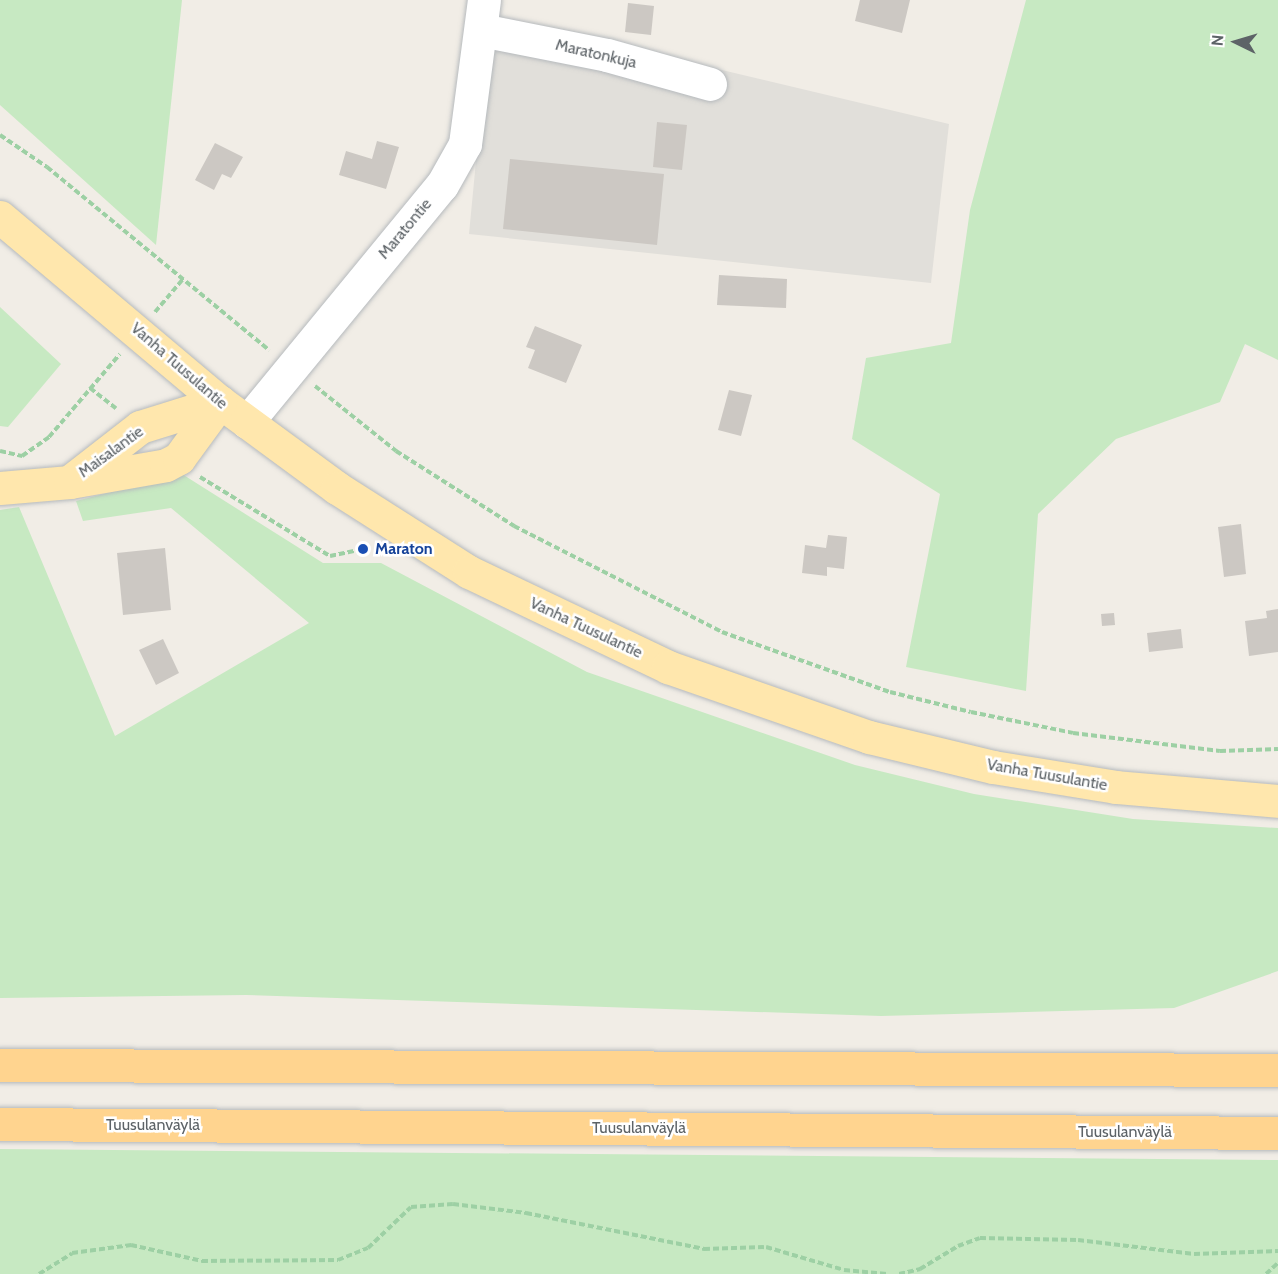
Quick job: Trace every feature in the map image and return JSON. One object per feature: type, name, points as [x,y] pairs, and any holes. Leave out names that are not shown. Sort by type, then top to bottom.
[{"type":"highway","points":[[0,1065],[1278,1070]]},
{"type":"highway","name":"Tuusulanväylä","points":[[0,1124],[1278,1134]]},
{"type":"main road","name":"Vanha Tuusulantie","points":[[0,217],[220,402],[337,488],[469,572],[668,667],[869,737],[993,767],[1116,787],[1278,801]]},
{"type":"main road","name":"Maisalantie","points":[[70,482],[140,427],[220,402]]},
{"type":"main road","points":[[179,458],[220,402]]},
{"type":"main road","name":"Maisalantie","points":[[0,488],[70,482],[166,465],[179,458]]},
{"type":"street","name":"Maratonkuja","points":[[483,15],[607,55],[710,84]]},
{"type":"street","name":"Maratontie","points":[[247,422],[442,185],[465,144],[483,15]]},
{"type":"path","points":[[0,135],[47,167],[396,451],[513,526],[722,632],[890,692],[970,712],[1073,733],[1209,750],[1278,749]]},
{"type":"path","points":[[159,308],[183,279]]},
{"type":"path","points":[[0,451],[22,456],[49,436],[113,362]]},
{"type":"path","points":[[90,388],[140,427]]},
{"type":"path","points":[[179,458],[208,484],[330,556],[363,549]]},
{"type":"path","points":[[39,1274],[72,1253],[131,1245],[202,1262],[338,1260],[368,1248],[411,1207],[453,1204],[526,1213],[704,1249],[766,1247],[844,1270],[887,1274]]},
{"type":"path","points":[[899,1274],[920,1269],[957,1245],[980,1238],[1078,1240],[1194,1254],[1278,1251]]},
{"type":"path","points":[[1266,1274],[1278,1263]]},
{"type":"shaded area","points":[[490,15],[949,124],[931,283],[469,234]]},
{"type":"green space","points":[[0,0],[182,0],[156,245],[0,105]]},
{"type":"green space","points":[[1026,0],[1278,0],[1278,360],[1245,344],[1220,402],[1116,439],[1038,514],[1026,691],[906,667],[940,494],[852,439],[866,358],[951,343],[970,210]]},
{"type":"green space","points":[[0,307],[61,364],[8,427],[0,426]]},
{"type":"green space","points":[[182,474],[323,563],[381,563],[587,672],[855,765],[974,794],[1133,819],[1278,828],[1278,971],[1174,1008],[881,1016],[246,995],[0,998],[0,510],[19,507],[115,736],[309,623],[171,508],[83,521],[76,501]]},
{"type":"green space","points":[[0,1149],[1278,1160],[1278,1274],[0,1274]]},
{"type":"building","points":[[860,0],[910,0],[902,33],[855,21]]},
{"type":"building","points":[[628,3],[654,6],[651,35],[625,32]]},
{"type":"building","points":[[657,122],[687,125],[682,170],[653,167]]},
{"type":"building","points":[[377,141],[399,147],[386,189],[339,175],[346,151],[372,159]]},
{"type":"building","points":[[215,143],[243,157],[231,178],[222,174],[214,190],[195,180]]},
{"type":"building","points":[[510,159],[664,174],[657,245],[503,229]]},
{"type":"building","points":[[719,275],[787,279],[786,308],[717,305]]},
{"type":"building","points":[[535,326],[582,345],[566,383],[528,368],[535,350],[526,347]]},
{"type":"building","points":[[729,390],[752,395],[741,436],[718,430]]},
{"type":"building","points":[[1241,524],[1246,574],[1224,577],[1218,527]]},
{"type":"building","points":[[828,535],[847,537],[844,569],[827,567],[827,576],[802,573],[805,545],[826,548]]},
{"type":"building","points":[[165,548],[171,610],[123,615],[117,553]]},
{"type":"building","points":[[1278,609],[1278,652],[1249,656],[1245,621],[1267,618],[1266,611]]},
{"type":"building","points":[[1114,613],[1115,625],[1102,626],[1101,614]]},
{"type":"building","points":[[1181,629],[1183,648],[1149,652],[1147,633]]},
{"type":"building","points":[[163,639],[179,673],[156,685],[139,650]]},
{"type":"place","name":"Maraton","points":[[363,549]]}]
